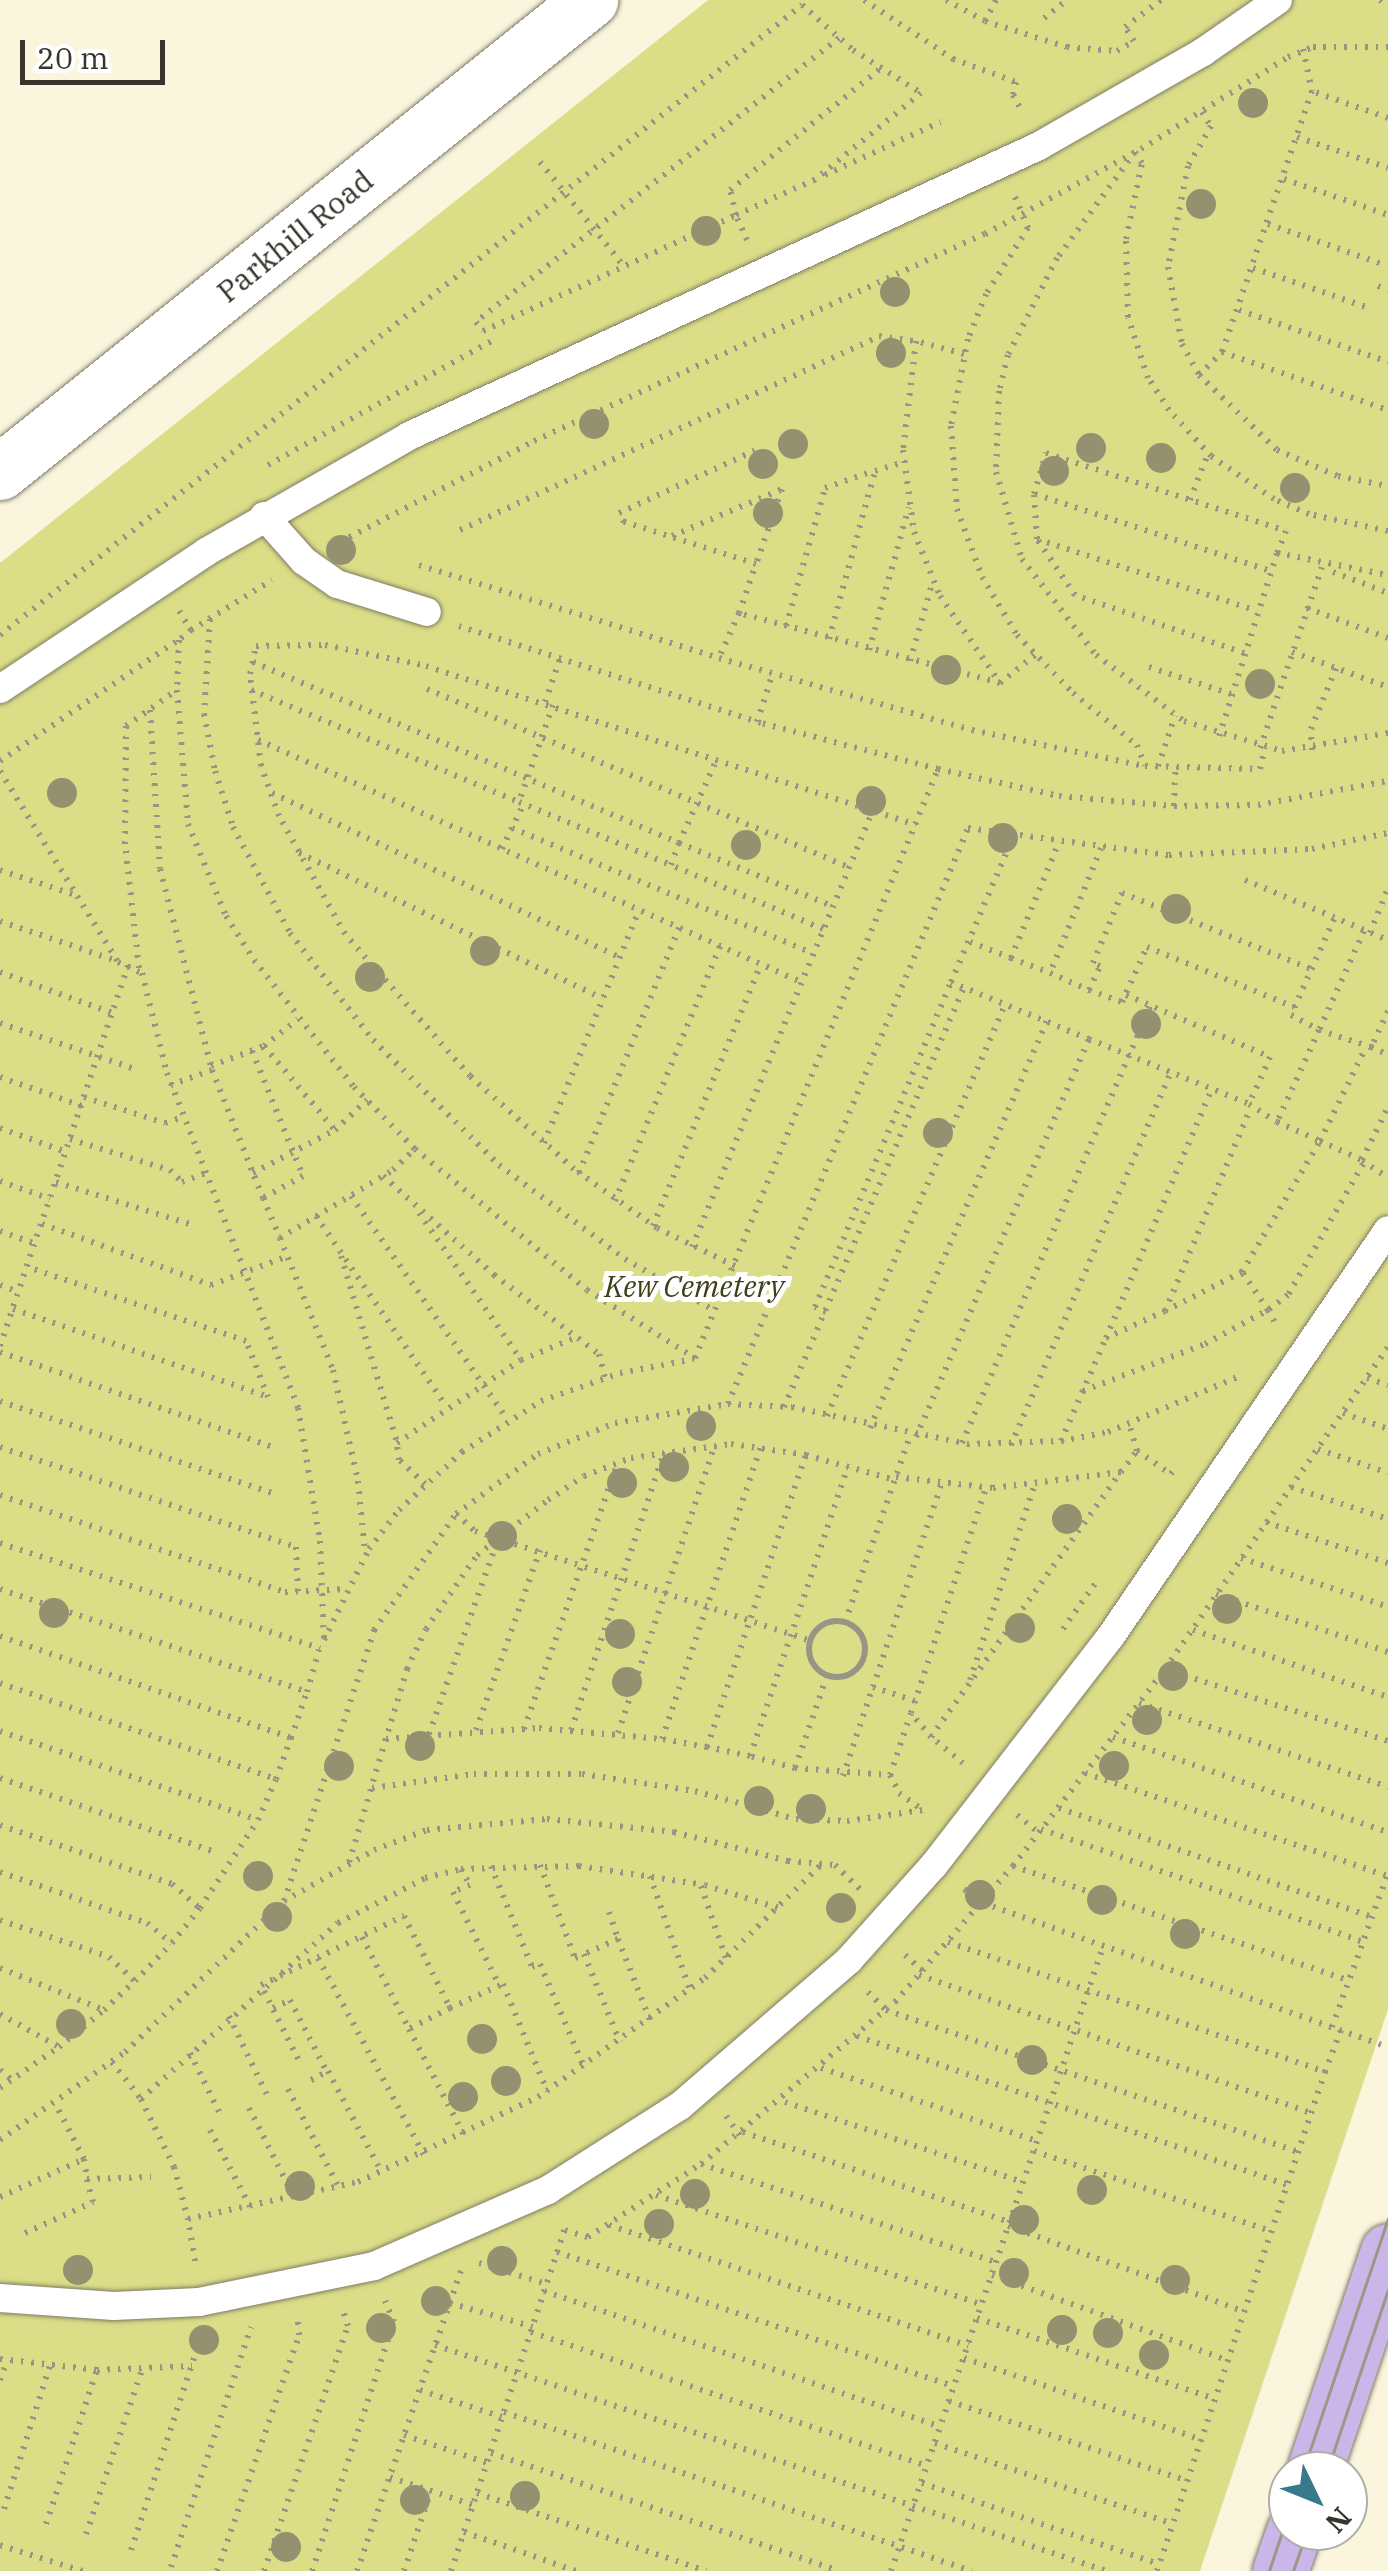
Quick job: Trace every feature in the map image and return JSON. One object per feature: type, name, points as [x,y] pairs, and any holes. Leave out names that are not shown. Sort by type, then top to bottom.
[{"type":"main road","points":[[1321,2451],[1388,2252]]},
{"type":"street","name":"Parkhill Road","points":[[0,472],[590,0]]},
{"type":"lane","points":[[0,690],[158,582],[264,516],[515,383],[998,164],[1173,70],[1278,0]]},
{"type":"lane","points":[[264,516],[304,561],[360,594],[427,612]]},
{"type":"lane","points":[[0,2298],[114,2306],[200,2302],[374,2266],[548,2190],[680,2106],[749,2052],[890,1918],[934,1865],[1111,1636],[1388,1230]]},
{"type":"path","points":[[864,0],[953,59],[1016,82],[1013,95],[1028,122]]},
{"type":"path","points":[[946,0],[985,21],[1067,46],[1117,51],[1134,41],[1126,27],[1161,0]]},
{"type":"path","points":[[985,21],[996,0]]},
{"type":"path","points":[[1044,18],[1067,0]]},
{"type":"path","points":[[1141,0],[1149,9]]},
{"type":"path","points":[[1380,0],[1388,6]]},
{"type":"path","points":[[0,635],[802,4],[840,38],[920,93],[814,180]]},
{"type":"path","points":[[840,38],[476,322],[483,331],[622,264],[940,122]]},
{"type":"path","points":[[0,761],[210,618],[304,561],[485,464],[1024,214],[1135,152],[1303,49],[1388,46]]},
{"type":"path","points":[[1199,376],[1222,352],[1312,92],[1303,49]]},
{"type":"path","points":[[762,273],[736,215],[730,190],[881,68]]},
{"type":"path","points":[[1312,92],[1388,118]]},
{"type":"path","points":[[1202,112],[1211,126],[1188,166],[1168,267],[1172,310],[1199,376],[1277,450],[1338,476],[1388,486]]},
{"type":"path","points":[[1297,137],[1388,168]]},
{"type":"path","points":[[1135,152],[1142,164],[1124,280],[1135,348],[1169,410],[1208,452],[1262,492],[1309,514],[1388,531]]},
{"type":"path","points":[[1135,152],[1057,258],[1022,323],[999,391],[996,472],[1015,542],[1044,595],[1096,655],[1174,716],[1218,736],[1263,748],[1312,750],[1388,734]]},
{"type":"path","points":[[540,162],[622,264]]},
{"type":"path","points":[[998,164],[1028,228],[986,294],[964,354],[951,426],[957,509],[998,607],[1035,655],[1137,745],[1145,766]]},
{"type":"path","points":[[1284,179],[1388,215]]},
{"type":"path","points":[[1268,224],[1382,264]]},
{"type":"path","points":[[1253,268],[1366,307]]},
{"type":"path","points":[[1378,286],[1388,290]]},
{"type":"path","points":[[1238,310],[1388,362]]},
{"type":"path","points":[[460,530],[878,336],[964,354]]},
{"type":"path","points":[[268,465],[494,339]]},
{"type":"path","points":[[916,341],[904,462],[910,503],[933,579],[1000,684]]},
{"type":"path","points":[[1222,352],[1388,410]]},
{"type":"path","points":[[756,564],[624,522],[619,513],[760,448]]},
{"type":"path","points":[[1190,500],[1208,452]]},
{"type":"path","points":[[1218,736],[1286,531],[1046,453],[1034,494],[1037,538],[1075,595],[1244,653]]},
{"type":"path","points":[[786,626],[825,488],[904,462]]},
{"type":"path","points":[[829,639],[874,471]]},
{"type":"path","points":[[671,537],[782,489],[739,614],[719,658]]},
{"type":"path","points":[[1034,494],[1271,572]]},
{"type":"path","points":[[869,650],[910,503]]},
{"type":"path","points":[[1037,538],[1257,611]]},
{"type":"path","points":[[1277,553],[1388,593]]},
{"type":"path","points":[[406,561],[772,675],[972,730],[1145,766],[1260,770],[1263,748],[1321,567]]},
{"type":"path","points":[[1321,567],[1388,575]]},
{"type":"path","points":[[910,662],[933,579]]},
{"type":"path","points":[[158,582],[192,630]]},
{"type":"path","points":[[1307,608],[1388,638]]},
{"type":"path","points":[[427,612],[757,722],[1059,796],[1174,806],[1258,805],[1388,782]]},
{"type":"path","points":[[739,614],[1000,684]]},
{"type":"path","points":[[210,618],[204,714],[215,772],[233,826],[290,933],[372,1040],[499,1165],[626,1259],[716,1311]]},
{"type":"path","points":[[179,640],[177,690],[188,824],[226,916],[298,1019],[416,1149],[587,1290],[695,1358]]},
{"type":"path","points":[[735,1266],[653,1226],[579,1173],[470,1076],[381,980],[298,853],[270,792],[256,740],[251,690],[256,646],[368,650],[549,704],[916,826]]},
{"type":"path","points":[[1292,652],[1388,687]]},
{"type":"path","points":[[1000,684],[1035,655]]},
{"type":"path","points":[[502,849],[544,739],[561,656]]},
{"type":"path","points":[[253,662],[832,906]]},
{"type":"path","points":[[1149,667],[1231,694]]},
{"type":"path","points":[[1312,750],[1311,729],[1336,668]]},
{"type":"path","points":[[757,722],[772,675]]},
{"type":"path","points":[[427,689],[850,867]]},
{"type":"path","points":[[177,690],[126,726],[125,844],[140,969],[171,1085],[298,1408],[313,1483],[324,1640]]},
{"type":"path","points":[[251,690],[822,929]]},
{"type":"path","points":[[150,710],[160,869],[212,1068],[333,1370],[358,1481],[366,1555]]},
{"type":"path","points":[[1158,767],[1174,716]]},
{"type":"path","points":[[256,740],[800,982]]},
{"type":"path","points":[[670,864],[718,760]]},
{"type":"path","points":[[1174,806],[1175,768]]},
{"type":"path","points":[[695,1358],[938,769]]},
{"type":"path","points":[[0,772],[118,962]]},
{"type":"path","points":[[270,792],[619,956]]},
{"type":"path","points":[[692,1247],[873,811]]},
{"type":"path","points":[[512,828],[812,953]]},
{"type":"path","points":[[728,1404],[968,828],[1101,848],[1243,854],[1388,832]]},
{"type":"path","points":[[826,1312],[815,1307],[1014,835]]},
{"type":"path","points":[[1011,958],[1058,842]]},
{"type":"path","points":[[1050,973],[1101,848]]},
{"type":"path","points":[[298,853],[602,998]]},
{"type":"path","points":[[0,870],[78,896]]},
{"type":"path","points":[[1245,880],[1388,940]]},
{"type":"path","points":[[1277,1122],[1388,888]]},
{"type":"path","points":[[1089,990],[1100,966],[1092,963],[1122,893],[1311,969]]},
{"type":"path","points":[[544,1143],[638,910]]},
{"type":"path","points":[[1334,918],[1290,1015],[1388,1055]]},
{"type":"path","points":[[0,921],[140,969]]},
{"type":"path","points":[[579,1173],[679,928]]},
{"type":"path","points":[[970,942],[1122,1002],[1147,947],[1294,1008]]},
{"type":"path","points":[[614,1201],[720,946]]},
{"type":"path","points":[[129,963],[1,1343],[278,1448]]},
{"type":"path","points":[[653,1226],[760,964]]},
{"type":"path","points":[[0,972],[112,1013]]},
{"type":"path","points":[[950,982],[1212,1088],[1388,1177]]},
{"type":"path","points":[[784,1406],[964,987]]},
{"type":"path","points":[[1126,995],[1270,1057],[1165,1311]]},
{"type":"path","points":[[827,1416],[1005,1004]]},
{"type":"path","points":[[962,1444],[1150,1006]]},
{"type":"path","points":[[1106,1338],[1242,1272],[1320,1140],[1388,1010]]},
{"type":"path","points":[[171,1085],[264,1046],[298,1019]]},
{"type":"path","points":[[870,1428],[1047,1021]]},
{"type":"path","points":[[0,1023],[138,1070]]},
{"type":"path","points":[[846,1622],[896,1478],[1088,1038]]},
{"type":"path","points":[[264,1046],[334,1130]]},
{"type":"path","points":[[252,1051],[303,1176],[263,1198]]},
{"type":"path","points":[[1010,1445],[1171,1072]]},
{"type":"path","points":[[0,1077],[82,1106]]},
{"type":"path","points":[[1061,1441],[1212,1088]]},
{"type":"path","points":[[84,1097],[165,1123],[184,1116]]},
{"type":"path","points":[[253,1173],[334,1130],[368,1100]]},
{"type":"path","points":[[1082,1392],[1205,1344],[1288,1295],[1388,1107]]},
{"type":"path","points":[[0,1128],[66,1152]]},
{"type":"path","points":[[70,1140],[170,1170],[182,1182],[206,1173]]},
{"type":"path","points":[[280,1238],[384,1176],[416,1149]]},
{"type":"path","points":[[384,1176],[412,1203],[600,1354],[604,1378]]},
{"type":"path","points":[[0,1181],[50,1199]]},
{"type":"path","points":[[56,1182],[190,1224]]},
{"type":"path","points":[[351,1196],[507,1419]]},
{"type":"path","points":[[412,1203],[521,1360]]},
{"type":"path","points":[[316,1216],[446,1406]]},
{"type":"path","points":[[42,1224],[210,1285],[288,1256]]},
{"type":"path","points":[[0,1232],[35,1244]]},
{"type":"path","points":[[341,1255],[397,1443],[398,1460],[425,1484]]},
{"type":"path","points":[[13,1310],[268,1397],[246,1341],[27,1266]]},
{"type":"path","points":[[1242,1272],[1268,1310]]},
{"type":"path","points":[[0,1285],[19,1292]]},
{"type":"path","points":[[397,1443],[482,1382],[521,1360],[576,1338]]},
{"type":"path","points":[[565,2230],[588,2238],[700,2164],[784,2101],[886,2010],[919,1975],[1042,1830],[1165,1669],[1388,1347]]},
{"type":"path","points":[[0,2088],[59,2048],[104,2010],[200,1908],[258,1820],[292,1738],[318,1650],[347,1589],[366,1555],[425,1484],[507,1419],[604,1378],[695,1358]]},
{"type":"path","points":[[284,1902],[374,1630],[456,1514],[498,1480],[572,1436],[666,1411],[728,1404],[784,1406],[870,1428],[962,1444],[1061,1441],[1129,1424],[1253,1370]]},
{"type":"path","points":[[1226,1394],[1237,1378]]},
{"type":"path","points":[[1367,1378],[1388,1385]]},
{"type":"path","points":[[0,1401],[277,1495]]},
{"type":"path","points":[[1343,1413],[1388,1429]]},
{"type":"path","points":[[1129,1424],[1136,1451],[1171,1474]]},
{"type":"path","points":[[348,1864],[386,1738],[426,1629],[477,1556],[584,1476],[664,1451],[715,1446],[761,1447],[896,1478],[986,1488],[1034,1486],[1121,1472]]},
{"type":"path","points":[[618,1733],[715,1446]]},
{"type":"path","points":[[0,1447],[296,1547],[298,1592]]},
{"type":"path","points":[[662,1739],[761,1447]]},
{"type":"path","points":[[1318,1449],[1388,1473]]},
{"type":"path","points":[[571,1730],[664,1451]]},
{"type":"path","points":[[930,1736],[1136,1451]]},
{"type":"path","points":[[707,1748],[806,1455]]},
{"type":"path","points":[[1160,1490],[1182,1458]]},
{"type":"path","points":[[524,1729],[617,1464]]},
{"type":"path","points":[[750,1756],[848,1467]]},
{"type":"path","points":[[843,1776],[941,1485]]},
{"type":"path","points":[[967,1689],[1034,1486]]},
{"type":"path","points":[[1291,1487],[1388,1519]]},
{"type":"path","points":[[956,1836],[899,1793],[890,1775],[986,1488]]},
{"type":"path","points":[[0,1495],[298,1592],[347,1589]]},
{"type":"path","points":[[456,1514],[475,1531],[810,1640]]},
{"type":"path","points":[[1266,1522],[1388,1562]]},
{"type":"path","points":[[429,1734],[498,1538]]},
{"type":"path","points":[[0,1543],[318,1650]]},
{"type":"path","points":[[476,1730],[540,1550]]},
{"type":"path","points":[[1241,1558],[1388,1607]]},
{"type":"path","points":[[1054,1641],[1104,1570]]},
{"type":"path","points":[[0,1589],[307,1692]]},
{"type":"path","points":[[1216,1594],[1388,1652]]},
{"type":"path","points":[[846,1622],[860,1633],[863,1661],[849,1675],[827,1676],[810,1659],[810,1640],[820,1626],[846,1622]]},
{"type":"path","points":[[1192,1630],[1388,1697]]},
{"type":"path","points":[[0,1636],[292,1738]]},
{"type":"path","points":[[1165,1669],[1388,1741]]},
{"type":"path","points":[[794,1768],[827,1676]]},
{"type":"path","points":[[0,1683],[276,1779]]},
{"type":"path","points":[[872,1687],[914,1701]]},
{"type":"path","points":[[1139,1702],[1388,1787]]},
{"type":"path","points":[[910,1713],[962,1764],[972,1750]]},
{"type":"path","points":[[386,1738],[476,1730],[618,1733],[843,1776],[890,1775]]},
{"type":"path","points":[[0,1731],[258,1820]]},
{"type":"path","points":[[1113,1738],[1388,1832]]},
{"type":"path","points":[[922,2483],[1158,2568],[1325,2072],[1348,1980],[1387,1874],[1086,1773]]},
{"type":"path","points":[[372,1788],[474,1774],[582,1774],[695,1790],[796,1819],[847,1822],[923,1810]]},
{"type":"path","points":[[0,1778],[212,1850]]},
{"type":"path","points":[[1059,1808],[1372,1916]]},
{"type":"path","points":[[912,1825],[923,1810]]},
{"type":"path","points":[[0,2140],[56,2105],[112,2062],[284,1902],[348,1864],[427,1830],[546,1819],[674,1832],[835,1865],[890,1918]]},
{"type":"path","points":[[0,1826],[172,1884],[200,1908]]},
{"type":"path","points":[[1042,1830],[1362,1942]]},
{"type":"path","points":[[188,2219],[295,2199],[382,2173],[464,2136],[547,2091],[690,1990],[823,1864]]},
{"type":"path","points":[[141,2098],[262,1985],[338,1924],[426,1878],[461,1868],[540,1865],[700,1884],[779,1908]]},
{"type":"path","points":[[540,1865],[574,1958],[618,1939]]},
{"type":"path","points":[[934,1865],[983,1903],[1388,2047]]},
{"type":"path","points":[[492,1866],[532,1967],[540,1964],[584,2067]]},
{"type":"path","points":[[1013,1866],[1348,1980]]},
{"type":"path","points":[[461,1868],[470,1886],[453,1892],[547,2091]]},
{"type":"path","points":[[0,1872],[148,1923],[172,1942]]},
{"type":"path","points":[[650,1876],[690,1990]]},
{"type":"path","points":[[847,1901],[870,1876]]},
{"type":"path","points":[[700,1884],[726,1958]]},
{"type":"path","points":[[609,1912],[650,2020]]},
{"type":"path","points":[[262,1985],[404,1916],[450,2008]]},
{"type":"path","points":[[0,1920],[109,1957],[135,1980]]},
{"type":"path","points":[[362,1936],[464,2136]]},
{"type":"path","points":[[948,1942],[1325,2072]]},
{"type":"path","points":[[891,2571],[1103,1947]]},
{"type":"path","points":[[584,1954],[620,2042]]},
{"type":"path","points":[[318,1958],[424,2154]]},
{"type":"path","points":[[0,1968],[104,2010]]},
{"type":"path","points":[[919,1975],[1311,2112]]},
{"type":"path","points":[[262,1985],[298,2059]]},
{"type":"path","points":[[409,2029],[499,1986]]},
{"type":"path","points":[[272,2008],[290,2000],[382,2173]]},
{"type":"path","points":[[886,2010],[1298,2152]]},
{"type":"path","points":[[0,2014],[59,2048]]},
{"type":"path","points":[[229,2016],[267,2095]]},
{"type":"path","points":[[857,2036],[1287,2184]]},
{"type":"path","points":[[190,2053],[222,2118]]},
{"type":"path","points":[[112,2062],[141,2098],[174,2167],[195,2261]]},
{"type":"path","points":[[821,2068],[1037,2141]]},
{"type":"path","points":[[0,2070],[12,2080]]},
{"type":"path","points":[[312,2080],[327,2072]]},
{"type":"path","points":[[288,2089],[339,2188]]},
{"type":"path","points":[[784,2101],[1023,2182]]},
{"type":"path","points":[[26,2234],[93,2202],[84,2159],[56,2105]]},
{"type":"path","points":[[249,2108],[295,2199]]},
{"type":"path","points":[[210,2130],[251,2208]]},
{"type":"path","points":[[743,2132],[1009,2224],[1245,2312]]},
{"type":"path","points":[[1034,2150],[1272,2231]]},
{"type":"path","points":[[0,2197],[84,2159]]},
{"type":"path","points":[[700,2164],[996,2262]]},
{"type":"path","points":[[86,2179],[151,2177]]},
{"type":"path","points":[[451,2571],[565,2230],[548,2190]]},
{"type":"path","points":[[656,2194],[982,2305]]},
{"type":"path","points":[[608,2224],[968,2346]]},
{"type":"path","points":[[447,2237],[461,2270]]},
{"type":"path","points":[[557,2252],[954,2386]]},
{"type":"path","points":[[182,2263],[210,2260]]},
{"type":"path","points":[[357,2571],[461,2270],[472,2261],[941,2426]]},
{"type":"path","points":[[992,2275],[1229,2360]]},
{"type":"path","points":[[312,2571],[394,2322],[379,2286]]},
{"type":"path","points":[[264,2571],[348,2326],[340,2300]]},
{"type":"path","points":[[450,2303],[927,2466]]},
{"type":"path","points":[[217,2571],[299,2335],[298,2308]]},
{"type":"path","points":[[171,2568],[250,2336],[252,2316]]},
{"type":"path","points":[[978,2318],[1215,2399]]},
{"type":"path","points":[[131,2550],[203,2332]]},
{"type":"path","points":[[435,2345],[1106,2571]]},
{"type":"path","points":[[964,2358],[1202,2440]]},
{"type":"path","points":[[0,2380],[3,2360],[97,2370],[192,2366]]},
{"type":"path","points":[[4,2508],[50,2365]]},
{"type":"path","points":[[86,2534],[142,2367]]},
{"type":"path","points":[[46,2524],[97,2370]]},
{"type":"path","points":[[420,2390],[972,2571]]},
{"type":"path","points":[[949,2401],[1188,2481]]},
{"type":"path","points":[[404,2435],[488,2463]]},
{"type":"path","points":[[935,2443],[1173,2524]]},
{"type":"path","points":[[491,2453],[839,2571]]},
{"type":"path","points":[[390,2477],[474,2505]]},
{"type":"path","points":[[404,2571],[431,2491]]},
{"type":"path","points":[[477,2493],[706,2571]]},
{"type":"path","points":[[464,2532],[576,2571]]},
{"type":"path","points":[[0,2545],[83,2571]]},
{"type":"green space","name":"Kew Cemetery","points":[[708,0],[1388,0],[1388,2009],[1200,2571],[0,2571],[0,563]]},
{"type":"tram line","points":[[1310,2451],[1388,2219]]},
{"type":"tram line","points":[[1334,2451],[1388,2290]]},
{"type":"tram line","points":[[1269,2571],[1276,2551]]},
{"type":"tram line","points":[[1293,2571],[1300,2551]]}]
